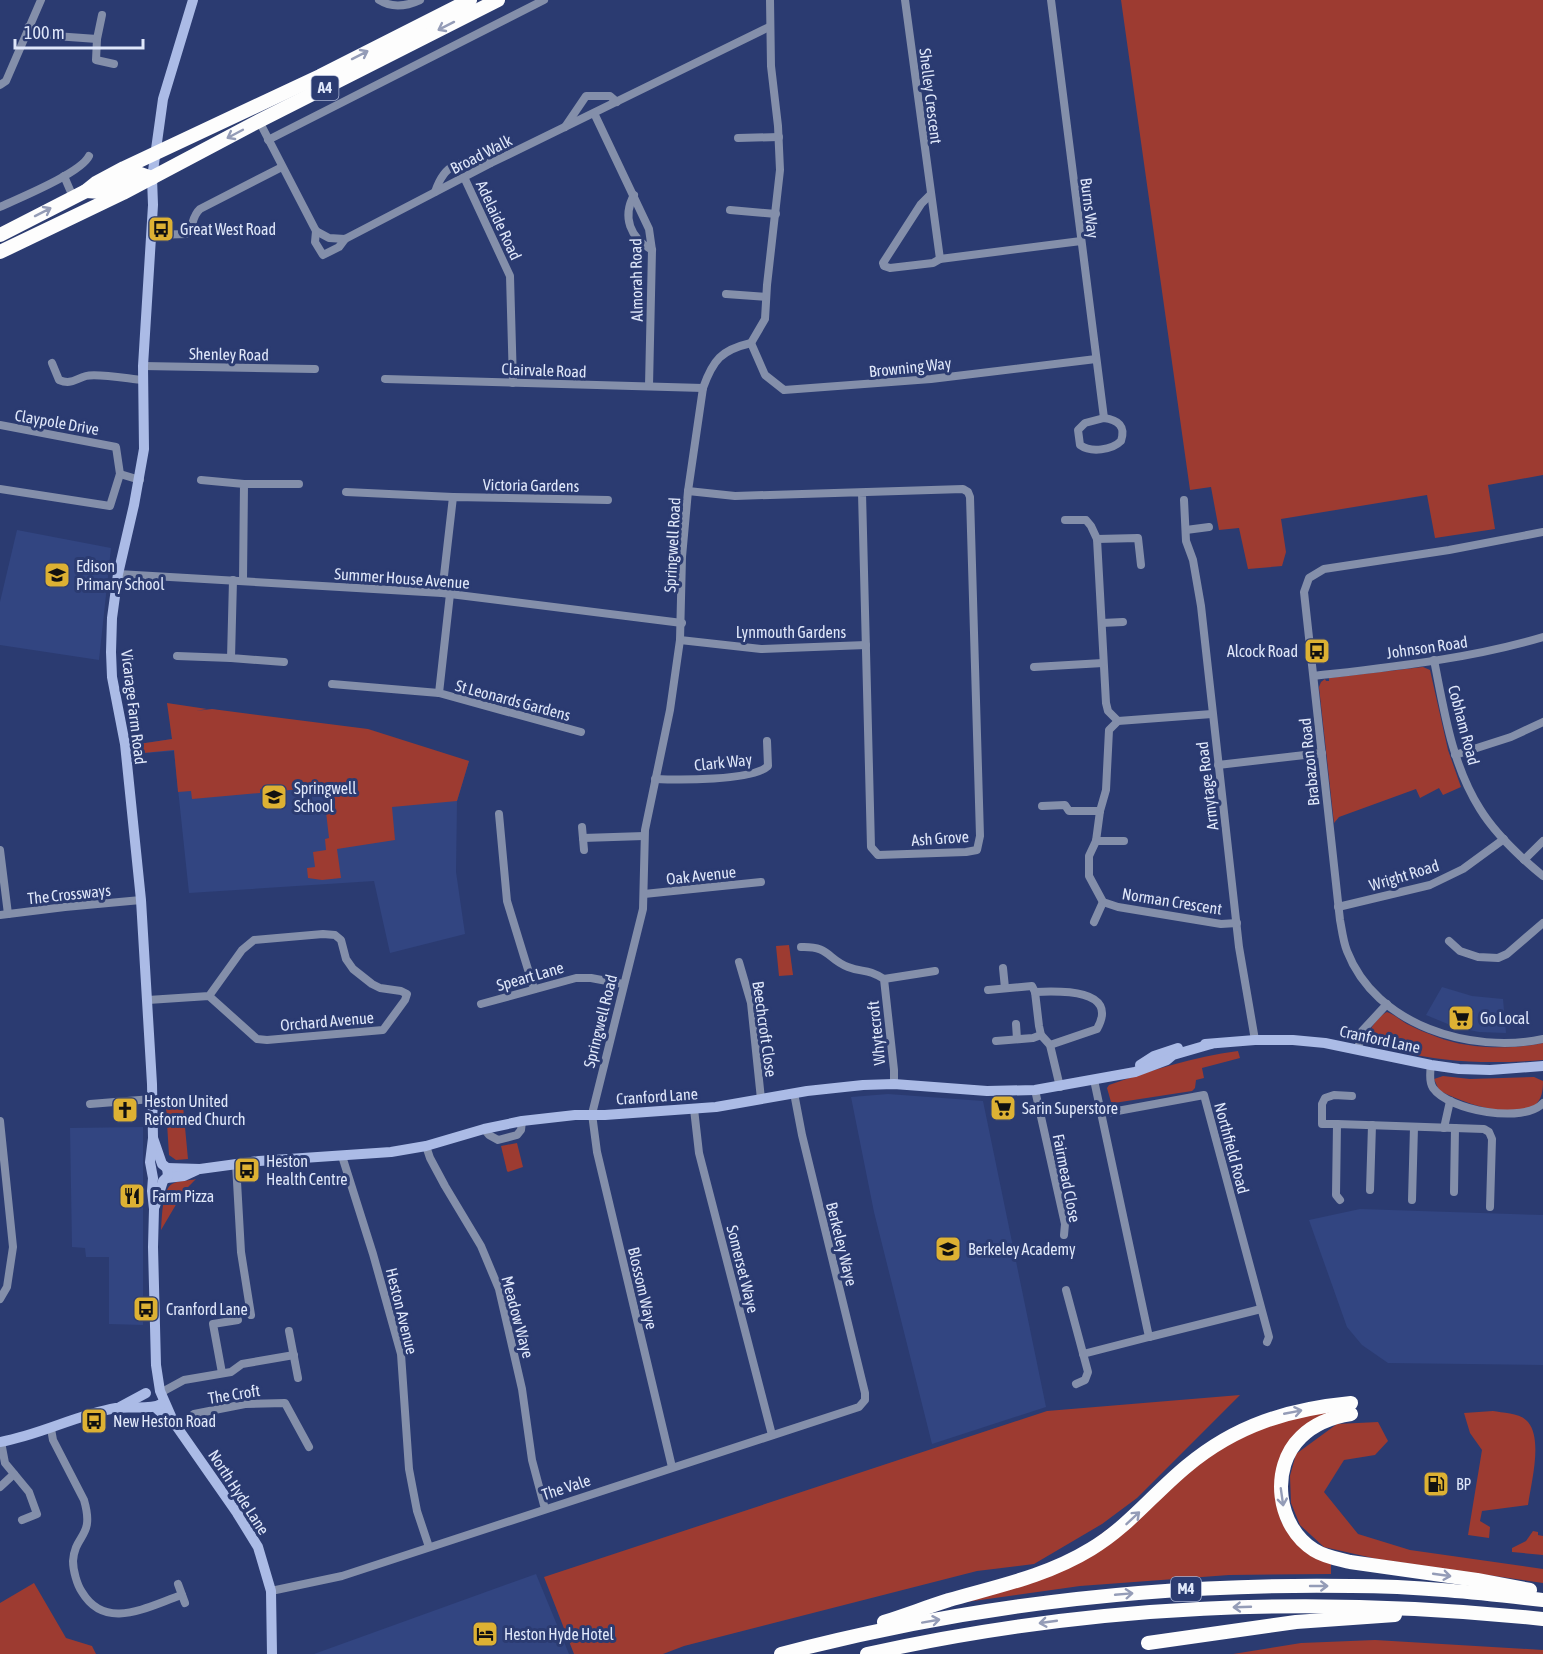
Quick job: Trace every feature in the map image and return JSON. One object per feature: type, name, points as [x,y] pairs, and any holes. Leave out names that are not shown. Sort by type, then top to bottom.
[{"type":"highway","name":"A4","points":[[0,235],[156,153],[320,76],[470,0]]},
{"type":"highway","name":"A4","points":[[0,252],[152,178],[498,0]]},
{"type":"highway","name":"A4","points":[[86,191],[100,192],[138,174],[152,178]]},
{"type":"highway","points":[[832,1640],[1060,1566],[1090,1550],[1128,1523],[1187,1466],[1212,1447],[1248,1427],[1283,1414],[1351,1409],[1316,1425],[1302,1436],[1293,1446],[1286,1462],[1281,1486],[1282,1502],[1292,1529],[1303,1541],[1314,1550],[1329,1557],[1350,1562],[1543,1592]]},
{"type":"highway","name":"M4","points":[[781,1654],[832,1640],[1015,1606],[1179,1590],[1266,1586],[1355,1586],[1543,1599]]},
{"type":"highway","name":"M4","points":[[867,1654],[915,1643],[1007,1628],[1088,1617],[1176,1609],[1277,1605],[1374,1606],[1543,1619]]},
{"type":"highway","name":"M4","points":[[1148,1643],[1257,1627],[1448,1611]]},
{"type":"street","points":[[3,83],[41,0]]},
{"type":"street","name":"Vicarage Farm Road","points":[[158,1399],[152,1191],[161,1173],[150,1152],[153,1137],[152,1099],[141,900],[125,744],[112,677],[111,652],[112,618],[118,574],[140,480],[144,449],[143,366],[152,236],[152,178],[163,99],[193,0]]},
{"type":"street","points":[[379,0],[389,5],[400,6],[420,0]]},
{"type":"street","points":[[268,140],[544,0]]},
{"type":"street","points":[[751,343],[765,319],[780,170],[771,66],[770,0]]},
{"type":"street","name":"Shelley Crescent","points":[[905,0],[940,259]]},
{"type":"street","name":"Burns Way","points":[[1051,0],[1104,418]]},
{"type":"street","points":[[102,15],[96,60],[114,64]]},
{"type":"street","points":[[28,27],[55,36],[97,39]]},
{"type":"street","name":"Broad Walk","points":[[316,231],[315,242],[323,255],[339,247],[345,239],[491,163],[769,27]]},
{"type":"street","points":[[565,127],[586,96],[610,96],[617,102]]},
{"type":"street","name":"Almorah Road","points":[[594,113],[649,229],[652,250],[649,386]]},
{"type":"street","points":[[259,121],[316,231],[329,238],[345,239]]},
{"type":"street","points":[[738,138],[778,137]]},
{"type":"street","points":[[0,207],[64,176],[86,163],[89,156]]},
{"type":"street","points":[[435,192],[440,177],[455,164],[467,160],[491,163]]},
{"type":"street","points":[[152,236],[187,234],[190,231],[193,217],[200,209],[282,167]]},
{"type":"street","points":[[64,176],[73,197]]},
{"type":"street","name":"Adelaide Road","points":[[464,177],[510,276],[513,383]]},
{"type":"street","points":[[634,195],[627,215],[629,224],[632,232],[644,246],[652,250]]},
{"type":"street","points":[[930,195],[921,204],[883,263],[884,266],[890,268],[933,263],[940,259],[1081,241]]},
{"type":"street","points":[[730,210],[776,214]]},
{"type":"street","points":[[726,294],[766,297]]},
{"type":"street","name":"Browning Way","points":[[751,343],[765,375],[784,390],[931,379],[1096,359]]},
{"type":"street","name":"Springwell Road","points":[[592,1114],[643,909],[644,836],[670,710],[680,640],[682,557],[688,491],[703,388],[716,359],[733,348],[751,343]]},
{"type":"street","points":[[52,363],[59,380],[67,382],[74,382],[88,375],[144,380]]},
{"type":"street","name":"Shenley Road","points":[[143,366],[315,369]]},
{"type":"street","name":"Clairvale Road","points":[[385,379],[703,388]]},
{"type":"street","points":[[1104,418],[1115,420],[1121,426],[1124,433],[1123,440],[1114,447],[1086,449],[1080,445],[1078,430],[1085,423],[1104,418]]},
{"type":"street","name":"Claypole Drive","points":[[0,425],[116,447],[120,474]]},
{"type":"street","points":[[0,489],[110,506],[120,474],[140,480]]},
{"type":"street","points":[[201,480],[244,484],[299,484]]},
{"type":"street","points":[[243,581],[244,484]]},
{"type":"street","name":"Ash Grove","points":[[688,491],[735,496],[963,489],[968,492],[970,497],[980,836],[976,850],[878,855],[870,847],[862,493]]},
{"type":"street","name":"Victoria Gardens","points":[[346,492],[609,500]]},
{"type":"street","points":[[446,593],[453,496]]},
{"type":"street","name":"Armytage Road","points":[[1184,500],[1186,541],[1193,560],[1201,606],[1239,947],[1255,1040]]},
{"type":"street","points":[[1065,520],[1086,520],[1096,539],[1108,711],[1118,721],[1212,714]]},
{"type":"street","points":[[1186,530],[1209,527]]},
{"type":"street","name":"Brabazon Road","points":[[1543,532],[1449,550],[1324,569],[1309,578],[1304,592],[1338,907],[1347,952],[1369,986],[1387,1004],[1425,1027],[1456,1038],[1489,1044],[1543,1039]]},
{"type":"street","points":[[1096,539],[1138,538],[1141,566]]},
{"type":"street","name":"Summer House Avenue","points":[[118,574],[446,593],[682,623]]},
{"type":"street","points":[[231,658],[233,580]]},
{"type":"street","name":"St Leonards Gardens","points":[[439,693],[446,593]]},
{"type":"street","points":[[1102,622],[1123,622]]},
{"type":"street","name":"Johnson Road","points":[[1314,676],[1434,660],[1507,647],[1543,637]]},
{"type":"street","name":"Lynmouth Gardens","points":[[680,640],[761,649],[866,645]]},
{"type":"street","points":[[177,656],[284,662]]},
{"type":"street","name":"Cobham Road","points":[[1434,660],[1455,756],[1466,782],[1480,809],[1504,840],[1543,876]]},
{"type":"street","points":[[1034,667],[1103,663]]},
{"type":"street","name":"St Leonards Gardens","points":[[332,684],[439,693],[580,732]]},
{"type":"street","name":"Norman Crescent","points":[[1118,721],[1108,730],[1106,790],[1100,811],[1096,841],[1089,856],[1089,876],[1103,902],[1118,907],[1221,924],[1237,923]]},
{"type":"street","points":[[1455,756],[1511,737],[1543,722]]},
{"type":"street","name":"Clark Way","points":[[655,778],[712,778],[760,772],[768,766],[767,741]]},
{"type":"street","points":[[1218,765],[1322,753]]},
{"type":"street","points":[[1042,806],[1065,805],[1070,811],[1100,811]]},
{"type":"street","points":[[500,814],[507,901],[534,989]]},
{"type":"street","points":[[582,827],[584,849]]},
{"type":"street","points":[[583,838],[644,836]]},
{"type":"street","name":"Wright Road","points":[[1338,907],[1430,885],[1463,869],[1504,840]]},
{"type":"street","points":[[1096,841],[1124,841]]},
{"type":"street","points":[[1524,860],[1543,841]]},
{"type":"street","points":[[0,850],[4,914]]},
{"type":"street","name":"Oak Avenue","points":[[644,894],[762,882]]},
{"type":"street","name":"The Crossways","points":[[4,914],[141,900]]},
{"type":"street","name":"Norman Crescent","points":[[1094,922],[1103,902]]},
{"type":"street","points":[[1449,940],[1460,951],[1478,957],[1498,958],[1508,954],[1543,922]]},
{"type":"street","name":"Orchard Avenue","points":[[323,934],[335,935],[340,940],[352,969],[372,984],[406,994],[405,1000],[383,1030],[267,1040],[257,1039],[209,996],[242,950],[254,940],[323,934]]},
{"type":"street","name":"Whytecroft","points":[[801,947],[821,949],[844,966],[873,972],[884,979],[935,971]]},
{"type":"street","name":"Beechcroft Close","points":[[739,962],[751,1003],[761,1099]]},
{"type":"street","points":[[1003,968],[1005,988]]},
{"type":"street","name":"Speart Lane","points":[[481,1004],[576,978],[623,984]]},
{"type":"street","name":"Whytecroft","points":[[884,979],[894,1084]]},
{"type":"street","points":[[988,990],[1032,986],[1035,992],[1041,1035],[1050,1046],[1060,1087]]},
{"type":"street","points":[[1035,992],[1059,991],[1090,996],[1098,1001],[1101,1007],[1101,1021],[1097,1029],[1050,1046]]},
{"type":"street","points":[[148,1000],[209,996]]},
{"type":"street","points":[[1358,1049],[1362,1031],[1387,1004]]},
{"type":"street","points":[[1016,1024],[1017,1039]]},
{"type":"street","points":[[996,1041],[1041,1035]]},
{"type":"street","name":"Cranford Lane","points":[[161,1173],[184,1176],[200,1169],[269,1160],[391,1152],[426,1146],[484,1129],[522,1121],[592,1114],[694,1109],[843,1087],[894,1084],[987,1091],[1060,1087],[1135,1072],[1167,1060],[1173,1055],[1211,1044],[1255,1040],[1315,1041],[1431,1065],[1485,1070],[1543,1066]]},
{"type":"street","points":[[1431,1065],[1433,1088],[1450,1101],[1479,1110],[1519,1114],[1534,1111],[1543,1103]]},
{"type":"street","points":[[1094,1080],[1149,1337]]},
{"type":"street","name":"Fairmead Close","points":[[1035,1090],[1065,1224],[1064,1235]]},
{"type":"street","name":"Berkeley Waye","points":[[794,1093],[865,1400]]},
{"type":"street","name":"Northfield Road","points":[[1101,1114],[1204,1095],[1269,1337],[1267,1342]]},
{"type":"street","points":[[1352,1096],[1334,1095],[1325,1098],[1322,1104],[1322,1124],[1484,1129],[1489,1132],[1492,1139],[1490,1207]]},
{"type":"street","points":[[90,1104],[152,1099]]},
{"type":"street","points":[[1444,1128],[1450,1101]]},
{"type":"street","name":"Somerset Waye","points":[[694,1109],[699,1153],[772,1435]]},
{"type":"street","name":"Blossom Waye","points":[[592,1114],[597,1152],[672,1467]]},
{"type":"street","points":[[0,1121],[13,1247],[7,1287],[0,1299]]},
{"type":"street","points":[[1337,1125],[1336,1195],[1340,1200]]},
{"type":"street","points":[[1370,1190],[1372,1125]]},
{"type":"street","points":[[1412,1200],[1414,1127]]},
{"type":"street","points":[[1454,1192],[1455,1128]]},
{"type":"street","name":"Meadow Waye","points":[[426,1146],[440,1177],[481,1246],[499,1289],[522,1389],[532,1460],[545,1509]]},
{"type":"street","name":"Heston Avenue","points":[[342,1156],[401,1354],[409,1468],[417,1511],[429,1547]]},
{"type":"street","points":[[236,1164],[241,1252],[251,1315]]},
{"type":"street","points":[[1066,1290],[1088,1375],[1085,1380],[1076,1384]]},
{"type":"street","points":[[1083,1354],[1261,1309]]},
{"type":"street","points":[[222,1373],[213,1324],[238,1320]]},
{"type":"street","points":[[289,1331],[298,1378]]},
{"type":"street","points":[[147,1392],[146,1402],[158,1399],[184,1380],[231,1372],[242,1365],[294,1355]]},
{"type":"street","name":"Vicarage Farm Road","points":[[147,1392],[156,1365]]},
{"type":"street","points":[[117,1408],[147,1392]]},
{"type":"street","points":[[22,1520],[37,1514],[29,1492],[3,1459],[1,1442],[25,1437],[117,1408],[158,1399]]},
{"type":"street","name":"North Hyde Lane","points":[[158,1399],[258,1547],[271,1591],[272,1654]]},
{"type":"street","name":"The Vale","points":[[271,1591],[342,1576],[859,1407],[865,1400]]},
{"type":"street","name":"The Croft","points":[[176,1425],[194,1414],[245,1404],[285,1402],[309,1447]]},
{"type":"street","points":[[51,1428],[53,1440],[87,1510],[88,1528],[75,1552],[73,1562],[80,1588],[86,1598],[103,1612],[123,1615],[183,1599],[178,1584]]},
{"type":"street","points":[[0,1487],[14,1474]]},
{"type":"shaded area","points":[[1121,0],[1543,0],[1543,475],[1488,485],[1495,529],[1435,538],[1427,495],[1281,519],[1286,552],[1282,566],[1248,569],[1239,528],[1219,530],[1211,487],[1190,490]]},
{"type":"shaded area","name":"Edison Primary School","points":[[17,530],[111,548],[99,660],[0,645],[0,602]]},
{"type":"shaded area","points":[[1423,667],[1430,670],[1448,750],[1461,787],[1443,795],[1439,788],[1420,798],[1416,789],[1339,817],[1334,823],[1319,687],[1321,682],[1325,679],[1329,681],[1329,678]]},
{"type":"shaded area","points":[[167,703],[207,709],[196,711],[212,709],[368,729],[469,761],[457,801],[392,807],[395,840],[337,849],[341,878],[322,880],[308,878],[307,868],[315,867],[313,852],[326,850],[325,839],[329,838],[323,786],[273,792],[273,788],[260,789],[260,793],[192,799],[191,791],[178,792],[174,750],[133,754],[132,745],[172,739]]},
{"type":"shaded area","name":"Springwell School","points":[[212,709],[469,761],[457,801],[456,872],[465,934],[390,953],[374,881],[189,893],[174,751],[133,754],[132,745],[172,739],[169,713]]},
{"type":"shaded area","points":[[789,945],[793,975],[779,976],[776,946]]},
{"type":"shaded area","points":[[1442,987],[1472,996],[1503,999],[1506,1033],[1479,1032],[1455,1027],[1426,1015]]},
{"type":"shaded area","points":[[1387,1012],[1418,1029],[1462,1044],[1517,1047],[1543,1043],[1543,1060],[1487,1062],[1451,1060],[1415,1055],[1366,1042],[1374,1025]]},
{"type":"shaded area","points":[[1238,1051],[1240,1058],[1202,1068],[1204,1078],[1196,1080],[1192,1091],[1111,1102],[1107,1088],[1109,1085],[1173,1065]]},
{"type":"shaded area","points":[[1443,1076],[1470,1079],[1534,1077],[1543,1081],[1542,1091],[1539,1101],[1524,1110],[1486,1108],[1459,1100],[1439,1090],[1434,1079]]},
{"type":"shaded area","name":"Berkeley Academy","points":[[888,1094],[983,1101],[1046,1407],[932,1444],[874,1212],[851,1097]]},
{"type":"shaded area","points":[[183,1106],[188,1159],[176,1160],[169,1155],[166,1107]]},
{"type":"shaded area","points":[[143,1127],[143,1325],[109,1324],[109,1257],[86,1257],[85,1248],[72,1247],[70,1128]]},
{"type":"shaded area","points":[[517,1143],[523,1167],[508,1172],[501,1146]]},
{"type":"shaded area","points":[[196,1179],[184,1191],[161,1230],[163,1205],[169,1187],[178,1182]]},
{"type":"shaded area","points":[[1360,1209],[1543,1215],[1543,1365],[1388,1363],[1362,1345],[1347,1327],[1309,1220]]},
{"type":"shaded area","points":[[1240,1395],[1137,1498],[1102,1524],[1034,1564],[977,1571],[684,1646],[663,1654],[574,1654],[544,1577],[1047,1411]]},
{"type":"shaded area","points":[[1329,1409],[1330,1414],[1304,1428],[1276,1496],[1281,1521],[1296,1541],[1331,1564],[1331,1574],[1229,1575],[1080,1586],[952,1604],[1041,1579],[1202,1459],[1247,1433],[1293,1417]]},
{"type":"shaded area","points":[[1493,1411],[1525,1419],[1535,1439],[1535,1450],[1528,1505],[1482,1511],[1480,1521],[1490,1527],[1489,1538],[1468,1535],[1482,1450],[1470,1433],[1464,1413]]},
{"type":"shaded area","points":[[1378,1422],[1388,1441],[1375,1455],[1344,1460],[1324,1492],[1358,1534],[1410,1550],[1543,1569],[1543,1583],[1377,1559],[1324,1547],[1300,1525],[1291,1503],[1290,1476],[1296,1454],[1337,1424]]},
{"type":"shaded area","points":[[1533,1531],[1543,1536],[1543,1555],[1512,1552],[1512,1548],[1526,1541]]},
{"type":"shaded area","points":[[536,1574],[569,1654],[314,1654]]},
{"type":"shaded area","points":[[34,1583],[66,1638],[92,1646],[96,1654],[0,1654],[0,1603]]},
{"type":"shaded area","points":[[1375,1640],[1543,1650],[1543,1654],[1233,1654],[1301,1643]]},
{"type":"place","name":"Great West Road","points":[[161,229]]},
{"type":"place","name":"Edison Primary School","points":[[57,575]]},
{"type":"place","name":"Alcock Road","points":[[1317,651]]},
{"type":"place","name":"Springwell School","points":[[274,797]]},
{"type":"place","name":"Go Local","points":[[1461,1018]]},
{"type":"place","name":"Sarin Superstore","points":[[1003,1108]]},
{"type":"place","name":"Heston United Reformed Church","points":[[125,1110]]},
{"type":"place","name":"Heston Health Centre","points":[[247,1170]]},
{"type":"place","name":"Farm Pizza","points":[[132,1196]]},
{"type":"place","name":"Berkeley Academy","points":[[948,1249]]},
{"type":"place","name":"Cranford Lane","points":[[146,1309]]},
{"type":"place","name":"New Heston Road","points":[[94,1421]]},
{"type":"place","name":"BP","points":[[1436,1484]]},
{"type":"place","name":"Heston Hyde Hotel","points":[[485,1634]]}]
